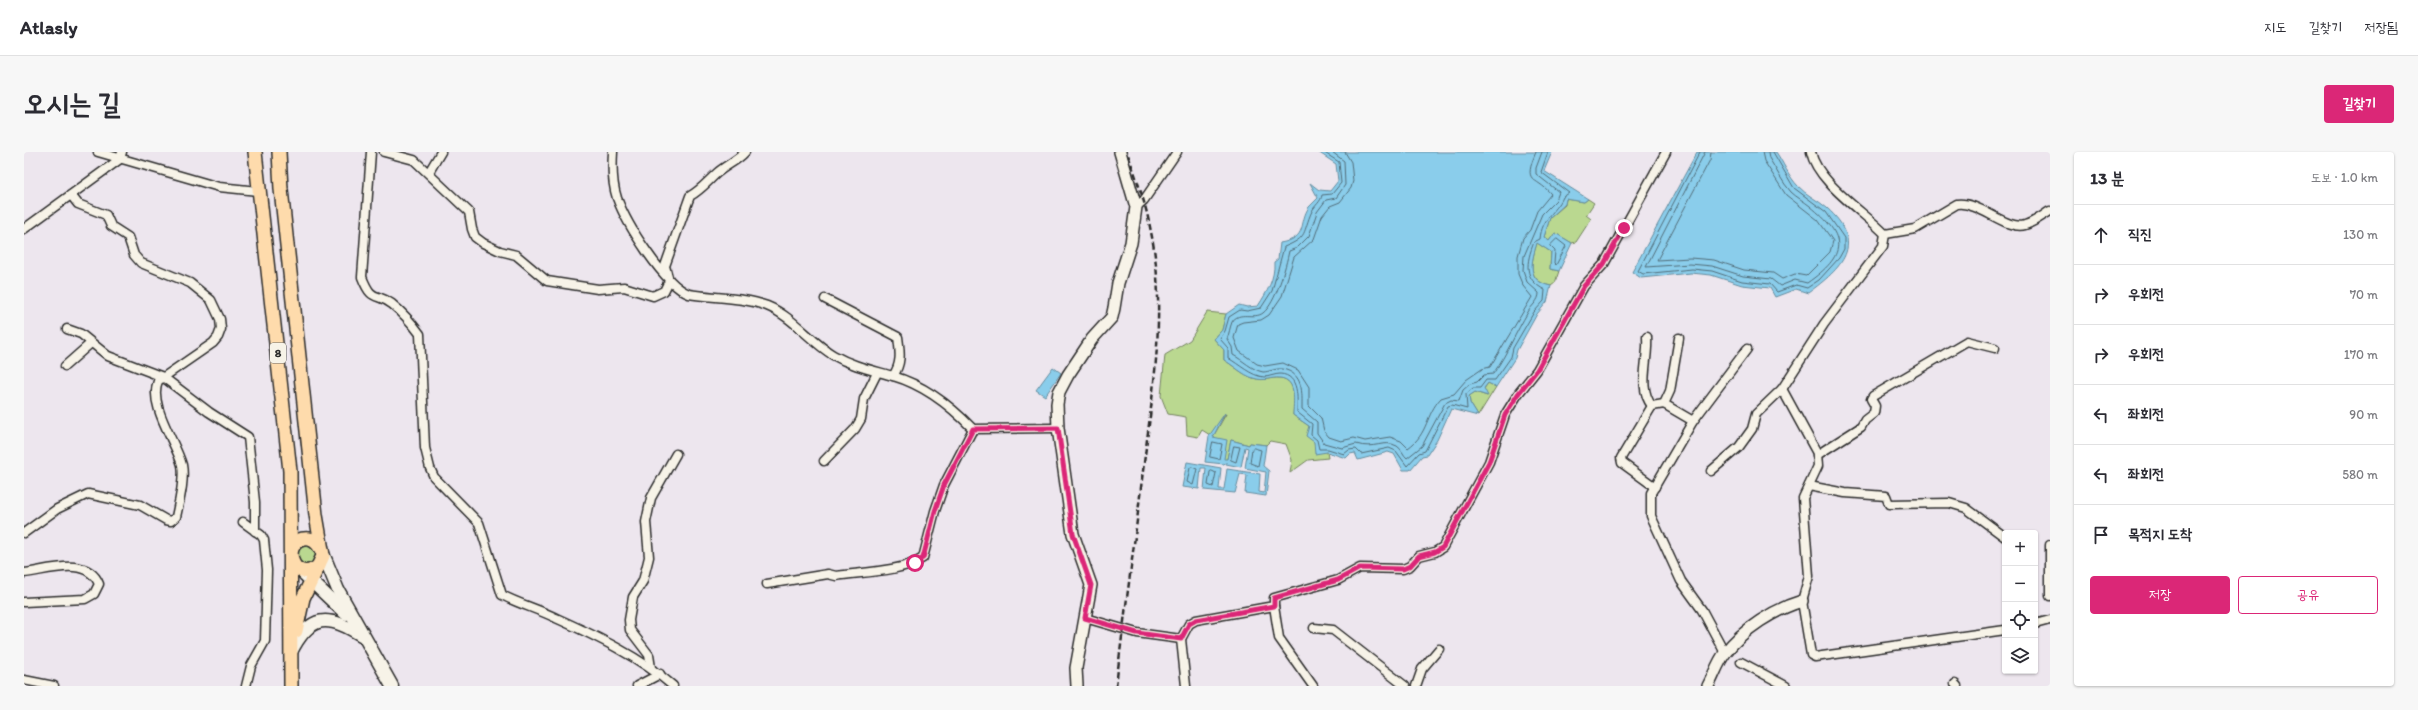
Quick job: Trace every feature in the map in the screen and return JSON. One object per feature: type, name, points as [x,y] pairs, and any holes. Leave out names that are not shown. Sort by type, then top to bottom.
[{"type":"main road","name":"8","points":[[255,152],[258,191],[290,463],[291,686]]},
{"type":"main road","name":"8","points":[[279,152],[281,197],[316,515],[322,551]]},
{"type":"main road","points":[[356,624],[294,565],[290,555],[294,545],[302,540],[317,542],[338,590],[392,686]]},
{"type":"main road","points":[[298,569],[309,571],[319,566],[322,561],[322,551]]},
{"type":"main road","name":"8","points":[[291,652],[303,598],[310,580],[319,566]]},
{"type":"main road","points":[[291,652],[303,632],[312,625],[322,621],[342,623],[363,636]]},
{"type":"street","points":[[98,152],[121,155],[219,187],[258,191]]},
{"type":"street","points":[[371,152],[362,277],[370,293],[376,298],[390,303],[409,320],[420,334],[425,448],[434,477],[479,523],[502,595],[555,617],[652,668],[673,686]]},
{"type":"street","points":[[384,152],[414,160],[469,212],[475,237],[483,243],[500,251],[516,255],[547,281],[598,290],[624,287],[653,296],[664,291],[669,281],[665,266],[690,196],[699,191],[718,172],[735,162],[745,152]]},
{"type":"street","points":[[428,172],[441,152]]},
{"type":"street","points":[[613,152],[614,182],[620,203],[641,242],[669,281],[680,291],[689,294],[752,302],[768,307],[833,355],[877,373],[893,376],[929,391],[960,415],[973,429],[1058,428]]},
{"type":"street","points":[[1077,686],[1076,668],[1091,585],[1073,534],[1058,428],[1059,392],[1082,354],[1112,316],[1118,283],[1130,243],[1136,207],[1120,152]]},
{"type":"street","points":[[1136,207],[1144,200],[1177,152]]},
{"type":"street","points":[[1314,686],[1279,638],[1274,598],[1338,580],[1360,568],[1403,569],[1410,566],[1419,556],[1435,552],[1443,547],[1489,462],[1505,415],[1518,394],[1537,370],[1584,286],[1604,264],[1666,152]]},
{"type":"street","points":[[1811,152],[1816,164],[1840,193],[1885,234]]},
{"type":"street","points":[[24,229],[121,155]]},
{"type":"street","points":[[24,533],[58,509],[88,494],[140,505],[166,520],[171,521],[176,517],[182,465],[164,423],[156,394],[158,381],[213,343],[218,337],[221,329],[216,309],[211,300],[198,288],[141,263],[134,255],[128,237],[111,226],[106,215],[78,204],[71,194]]},
{"type":"street","points":[[1885,234],[1915,229],[1957,204],[1973,206],[2017,227],[2026,225],[2050,212]]},
{"type":"street","points":[[1711,471],[1739,447],[1752,429],[1756,414],[1782,388],[1824,324],[1883,246],[1885,234]]},
{"type":"street","points":[[825,300],[898,337],[901,356],[898,368],[893,376]]},
{"type":"street","points":[[67,329],[81,334],[108,356],[163,377],[225,423],[248,436],[255,502],[255,531]]},
{"type":"street","points":[[1647,337],[1644,390],[1646,399],[1652,406]]},
{"type":"street","points":[[1664,404],[1670,391],[1679,338]]},
{"type":"street","points":[[1817,455],[1861,427],[1865,420],[1874,413],[1875,406],[1871,399],[1873,396],[1967,341],[1995,348]]},
{"type":"street","points":[[65,366],[91,343]]},
{"type":"street","points":[[1725,653],[1702,610],[1681,581],[1651,516],[1650,504],[1651,493],[1693,421],[1747,349]]},
{"type":"street","points":[[824,461],[855,429],[861,419],[864,399],[877,373]]},
{"type":"street","points":[[1782,388],[1817,455],[1818,466],[1803,498],[1809,576],[1802,601],[1811,655],[1815,657],[2002,630]]},
{"type":"street","points":[[1655,486],[1622,463],[1621,458],[1652,406],[1664,404],[1693,421]]},
{"type":"street","points":[[766,584],[828,574],[836,576],[883,569],[915,563],[923,558],[935,511],[944,485],[973,429]]},
{"type":"street","points":[[652,668],[649,655],[630,630],[629,620],[633,597],[643,581],[649,557],[646,522],[651,498],[676,454]]},
{"type":"street","points":[[1809,486],[1845,493],[1886,496],[1889,504],[1949,503],[1966,508],[2002,535]]},
{"type":"street","points":[[243,522],[261,535],[266,546],[265,641],[252,666],[246,686]]},
{"type":"street","points":[[2050,545],[2050,596]]},
{"type":"street","points":[[24,573],[73,566],[91,574],[96,578],[99,584],[94,594],[85,599],[24,602]]},
{"type":"street","points":[[1708,686],[1725,653],[1738,639],[1772,614],[1786,606],[1802,601]]},
{"type":"street","points":[[1186,686],[1181,639],[1189,624],[1196,620],[1274,606]]},
{"type":"street","points":[[1085,618],[1137,633],[1181,639]]},
{"type":"street","points":[[2038,623],[2050,620]]},
{"type":"street","points":[[1314,628],[1333,630],[1405,686]]},
{"type":"street","points":[[1416,686],[1422,669],[1439,649]]},
{"type":"street","points":[[1741,662],[1786,686]]},
{"type":"street","points":[[636,686],[660,674]]},
{"type":"street","points":[[24,680],[54,686]]},
{"type":"green space","points":[[1566,199],[1584,202],[1588,199],[1594,203],[1586,215],[1591,219],[1576,242],[1572,243],[1555,233],[1549,241],[1544,237],[1550,218],[1565,205]]},
{"type":"green space","points":[[1537,243],[1551,252],[1550,269],[1559,271],[1555,283],[1551,286],[1537,280],[1532,270],[1533,257]]},
{"type":"green space","points":[[1207,312],[1226,314],[1222,330],[1214,339],[1224,350],[1224,360],[1253,378],[1261,380],[1280,378],[1290,383],[1294,393],[1293,415],[1309,426],[1327,452],[1328,458],[1308,460],[1290,473],[1292,460],[1286,444],[1270,441],[1266,445],[1250,443],[1249,445],[1231,440],[1227,459],[1224,460],[1213,437],[1226,414],[1210,435],[1202,430],[1198,437],[1187,435],[1186,417],[1168,414],[1161,396],[1165,355],[1190,340]]},
{"type":"green space","points":[[1488,383],[1496,387],[1478,416],[1470,403],[1469,396],[1475,392],[1487,396],[1484,389]]},
{"type":"green space","points":[[307,546],[313,549],[316,555],[313,561],[307,564],[301,561],[298,555],[301,549]]},
{"type":"water","points":[[1318,152],[1552,152],[1544,171],[1588,199],[1584,202],[1566,199],[1565,204],[1550,218],[1544,237],[1549,241],[1555,233],[1572,243],[1559,271],[1550,269],[1551,252],[1537,243],[1533,257],[1532,270],[1537,280],[1543,284],[1551,286],[1547,302],[1537,314],[1517,350],[1515,358],[1496,387],[1488,383],[1484,388],[1488,396],[1475,392],[1469,396],[1470,403],[1478,416],[1451,409],[1437,440],[1427,455],[1422,456],[1410,470],[1403,470],[1394,454],[1388,452],[1358,460],[1355,453],[1350,454],[1346,458],[1327,452],[1315,454],[1314,442],[1306,436],[1309,426],[1293,415],[1294,399],[1290,383],[1280,378],[1261,380],[1246,375],[1224,360],[1224,350],[1214,339],[1222,330],[1226,314],[1239,305],[1247,307],[1258,306],[1272,280],[1274,262],[1278,259],[1280,243],[1289,241],[1299,234],[1309,207],[1318,198],[1310,183],[1319,190],[1330,191],[1338,181],[1336,164]]},
{"type":"water","points":[[1697,152],[1776,152],[1798,186],[1827,208],[1839,221],[1846,233],[1848,244],[1840,265],[1808,293],[1796,289],[1775,297],[1770,288],[1742,285],[1711,275],[1691,273],[1641,278],[1632,272]]},
{"type":"water","points":[[1053,367],[1061,373],[1045,396],[1036,390]]},
{"type":"water","points":[[1225,413],[1213,437],[1227,440],[1224,459],[1227,459],[1231,440],[1249,445],[1250,443],[1266,445],[1263,466],[1269,471],[1266,496],[1245,493],[1247,475],[1240,474],[1235,493],[1204,490],[1206,468],[1201,468],[1199,489],[1182,487],[1187,462],[1221,468],[1219,489],[1224,489],[1227,469],[1260,474],[1259,492],[1264,493],[1266,472],[1245,468],[1248,448],[1245,447],[1241,467],[1226,464],[1226,462],[1224,464],[1205,462],[1209,436]]},
{"type":"railway","points":[[1116,686],[1154,385],[1158,321],[1158,290],[1150,227],[1143,198],[1127,152]]},
{"type":"route","points":[[915,563],[923,558],[935,511],[944,485],[973,429],[1058,428],[1073,534],[1091,585],[1091,593],[1085,618],[1137,633],[1181,639],[1189,624],[1196,620],[1274,606],[1274,598],[1297,592],[1307,587],[1338,580],[1360,568],[1395,570],[1410,566],[1419,556],[1435,552],[1443,547],[1489,462],[1505,415],[1518,394],[1537,370],[1584,286],[1593,278],[1604,264],[1624,228]]}]
